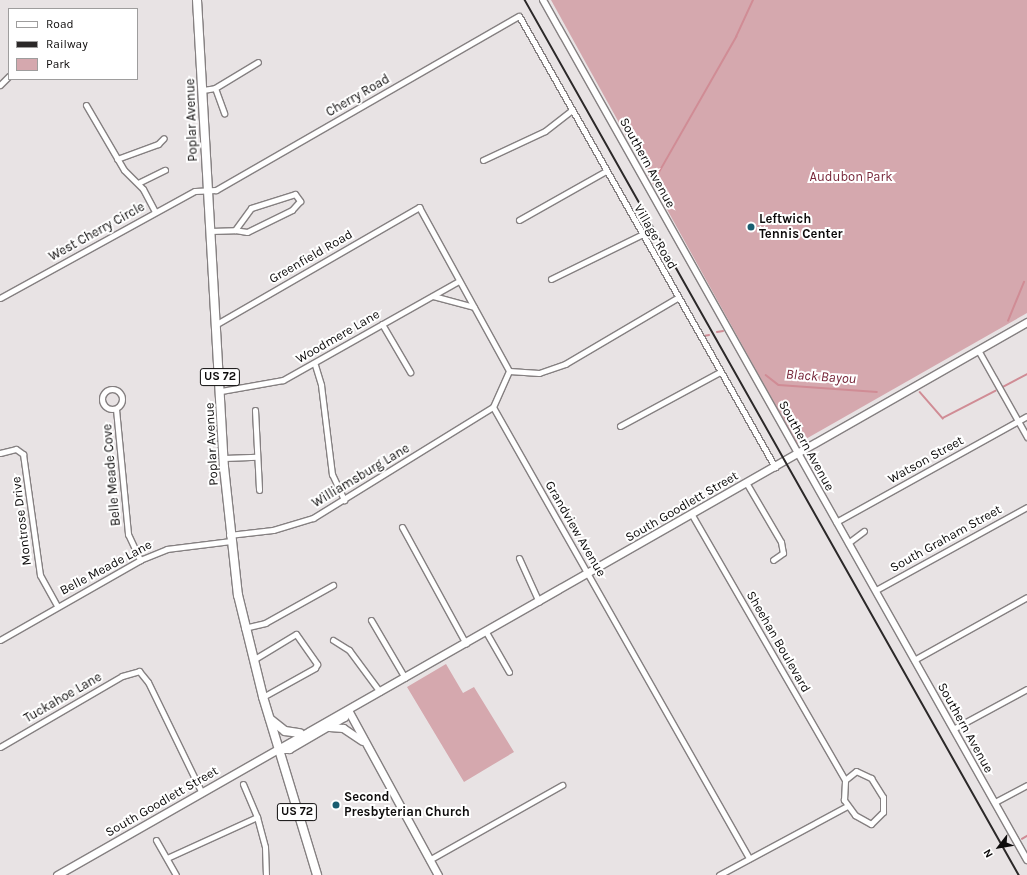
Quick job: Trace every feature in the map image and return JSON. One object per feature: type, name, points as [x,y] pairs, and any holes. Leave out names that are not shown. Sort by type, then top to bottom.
[{"type":"main road","name":"Poplar Avenue","points":[[197,0],[206,189],[230,538],[244,628],[278,749],[316,875]]},
{"type":"main road","name":"South Goodlett Street","points":[[57,875],[278,749],[300,733],[348,710],[466,644],[1027,322]]},
{"type":"main road","name":"South Goodlett Street","points":[[278,749],[289,749],[344,717],[348,710]]},
{"type":"main road","points":[[348,710],[438,875]]},
{"type":"main road","points":[[269,717],[285,731],[300,733]]},
{"type":"main road","points":[[327,727],[350,731],[370,750]]},
{"type":"street","name":"Southern Avenue","points":[[544,0],[1027,860]]},
{"type":"street","name":"Village Road","points":[[519,16],[641,235],[775,467]]},
{"type":"street","name":"Cherry Road","points":[[206,189],[216,190],[519,16]]},
{"type":"street","points":[[202,90],[215,88],[258,62]]},
{"type":"street","points":[[0,85],[8,77]]},
{"type":"street","points":[[215,88],[224,113]]},
{"type":"street","points":[[86,105],[118,159],[138,183],[155,212]]},
{"type":"street","points":[[483,160],[544,131],[571,111]]},
{"type":"street","points":[[118,159],[158,144],[164,138]]},
{"type":"street","points":[[138,183],[165,170]]},
{"type":"street","points":[[519,220],[606,171]]},
{"type":"street","name":"West Cherry Circle","points":[[0,298],[195,190],[206,189]]},
{"type":"street","points":[[210,231],[235,230],[247,232],[269,222],[300,201],[295,194],[252,208],[235,230]]},
{"type":"street","name":"Greenfield Road","points":[[215,325],[419,207],[459,281]]},
{"type":"street","points":[[551,279],[641,235]]},
{"type":"street","points":[[459,281],[509,371]]},
{"type":"street","name":"Woodmere Lane","points":[[221,391],[283,380],[314,365],[382,324],[459,281]]},
{"type":"street","points":[[433,296],[474,308]]},
{"type":"street","points":[[509,371],[539,373],[565,364],[677,298]]},
{"type":"street","points":[[382,324],[410,372]]},
{"type":"street","points":[[978,350],[1027,436]]},
{"type":"street","points":[[314,365],[321,385],[332,474],[344,500]]},
{"type":"street","points":[[493,407],[509,371]]},
{"type":"street","points":[[620,426],[720,372]]},
{"type":"street","name":"Belle Meade Cove","points":[[106,390],[118,390],[122,394],[121,406],[116,409],[110,409],[102,401],[106,390]]},
{"type":"street","name":"Williamsburg Lane","points":[[230,538],[297,525],[344,500],[493,407]]},
{"type":"street","name":"Grandview Avenue","points":[[493,407],[749,858]]},
{"type":"street","name":"Belle Meade Cove","points":[[116,409],[128,534],[140,560]]},
{"type":"street","points":[[255,410],[259,490]]},
{"type":"street","name":"Watson Street","points":[[836,522],[1027,416]]},
{"type":"street","name":"Montrose Drive","points":[[0,453],[16,449],[23,454],[40,575],[57,606]]},
{"type":"street","points":[[224,458],[257,457]]},
{"type":"street","points":[[747,484],[781,542],[783,553],[772,560]]},
{"type":"street","name":"South Graham Street","points":[[876,590],[1027,507]]},
{"type":"street","name":"Sheehan Boulevard","points":[[692,515],[845,780],[847,806]]},
{"type":"street","points":[[402,527],[466,644]]},
{"type":"street","points":[[848,543],[864,531]]},
{"type":"street","name":"Belle Meade Lane","points":[[0,640],[57,606],[140,560],[167,549],[230,538]]},
{"type":"street","points":[[520,558],[540,602]]},
{"type":"street","points":[[244,628],[265,623],[333,585]]},
{"type":"street","points":[[914,660],[1027,597]]},
{"type":"street","points":[[371,620],[405,678]]},
{"type":"street","points":[[486,632],[509,672]]},
{"type":"street","points":[[253,660],[296,634],[317,664],[315,668],[263,697]]},
{"type":"street","points":[[333,640],[350,650],[380,692]]},
{"type":"street","name":"Tuckahoe Lane","points":[[0,747],[122,676],[139,671],[148,682],[202,793]]},
{"type":"street","points":[[953,729],[1027,689]]},
{"type":"street","points":[[719,875],[847,806],[860,819],[871,824],[881,816],[884,803],[878,786],[865,773],[852,772],[845,780]]},
{"type":"street","points":[[243,784],[257,818],[265,847],[266,875]]},
{"type":"street","points":[[429,860],[562,785]]},
{"type":"street","points":[[995,802],[1027,785]]},
{"type":"street","points":[[167,858],[257,818]]},
{"type":"street","points":[[156,840],[176,875]]},
{"type":"green space","name":"Audubon Park","points":[[551,0],[1027,0],[1027,313],[797,444]]},
{"type":"green space","points":[[446,664],[463,693],[474,687],[514,752],[464,782],[407,687]]},
{"type":"waterway","points":[[658,185],[658,174],[736,37],[753,0]]},
{"type":"waterway","points":[[1008,321],[1024,282]]},
{"type":"waterway","name":"Black Bayou","points":[[717,332],[723,331]]},
{"type":"waterway","name":"Black Bayou","points":[[704,336],[709,335]]},
{"type":"waterway","name":"Black Bayou","points":[[1003,387],[1027,374]]},
{"type":"waterway","name":"Black Bayou","points":[[766,375],[779,385],[877,392]]},
{"type":"waterway","name":"Black Bayou","points":[[920,392],[943,418],[995,391]]},
{"type":"waterway","points":[[1022,839],[1027,836]]},
{"type":"railway","points":[[525,0],[1019,875]]},
{"type":"place","name":"Leftwich Tennis Center","points":[[751,227]]},
{"type":"place","name":"Second Presbyterian Church","points":[[336,805]]}]
